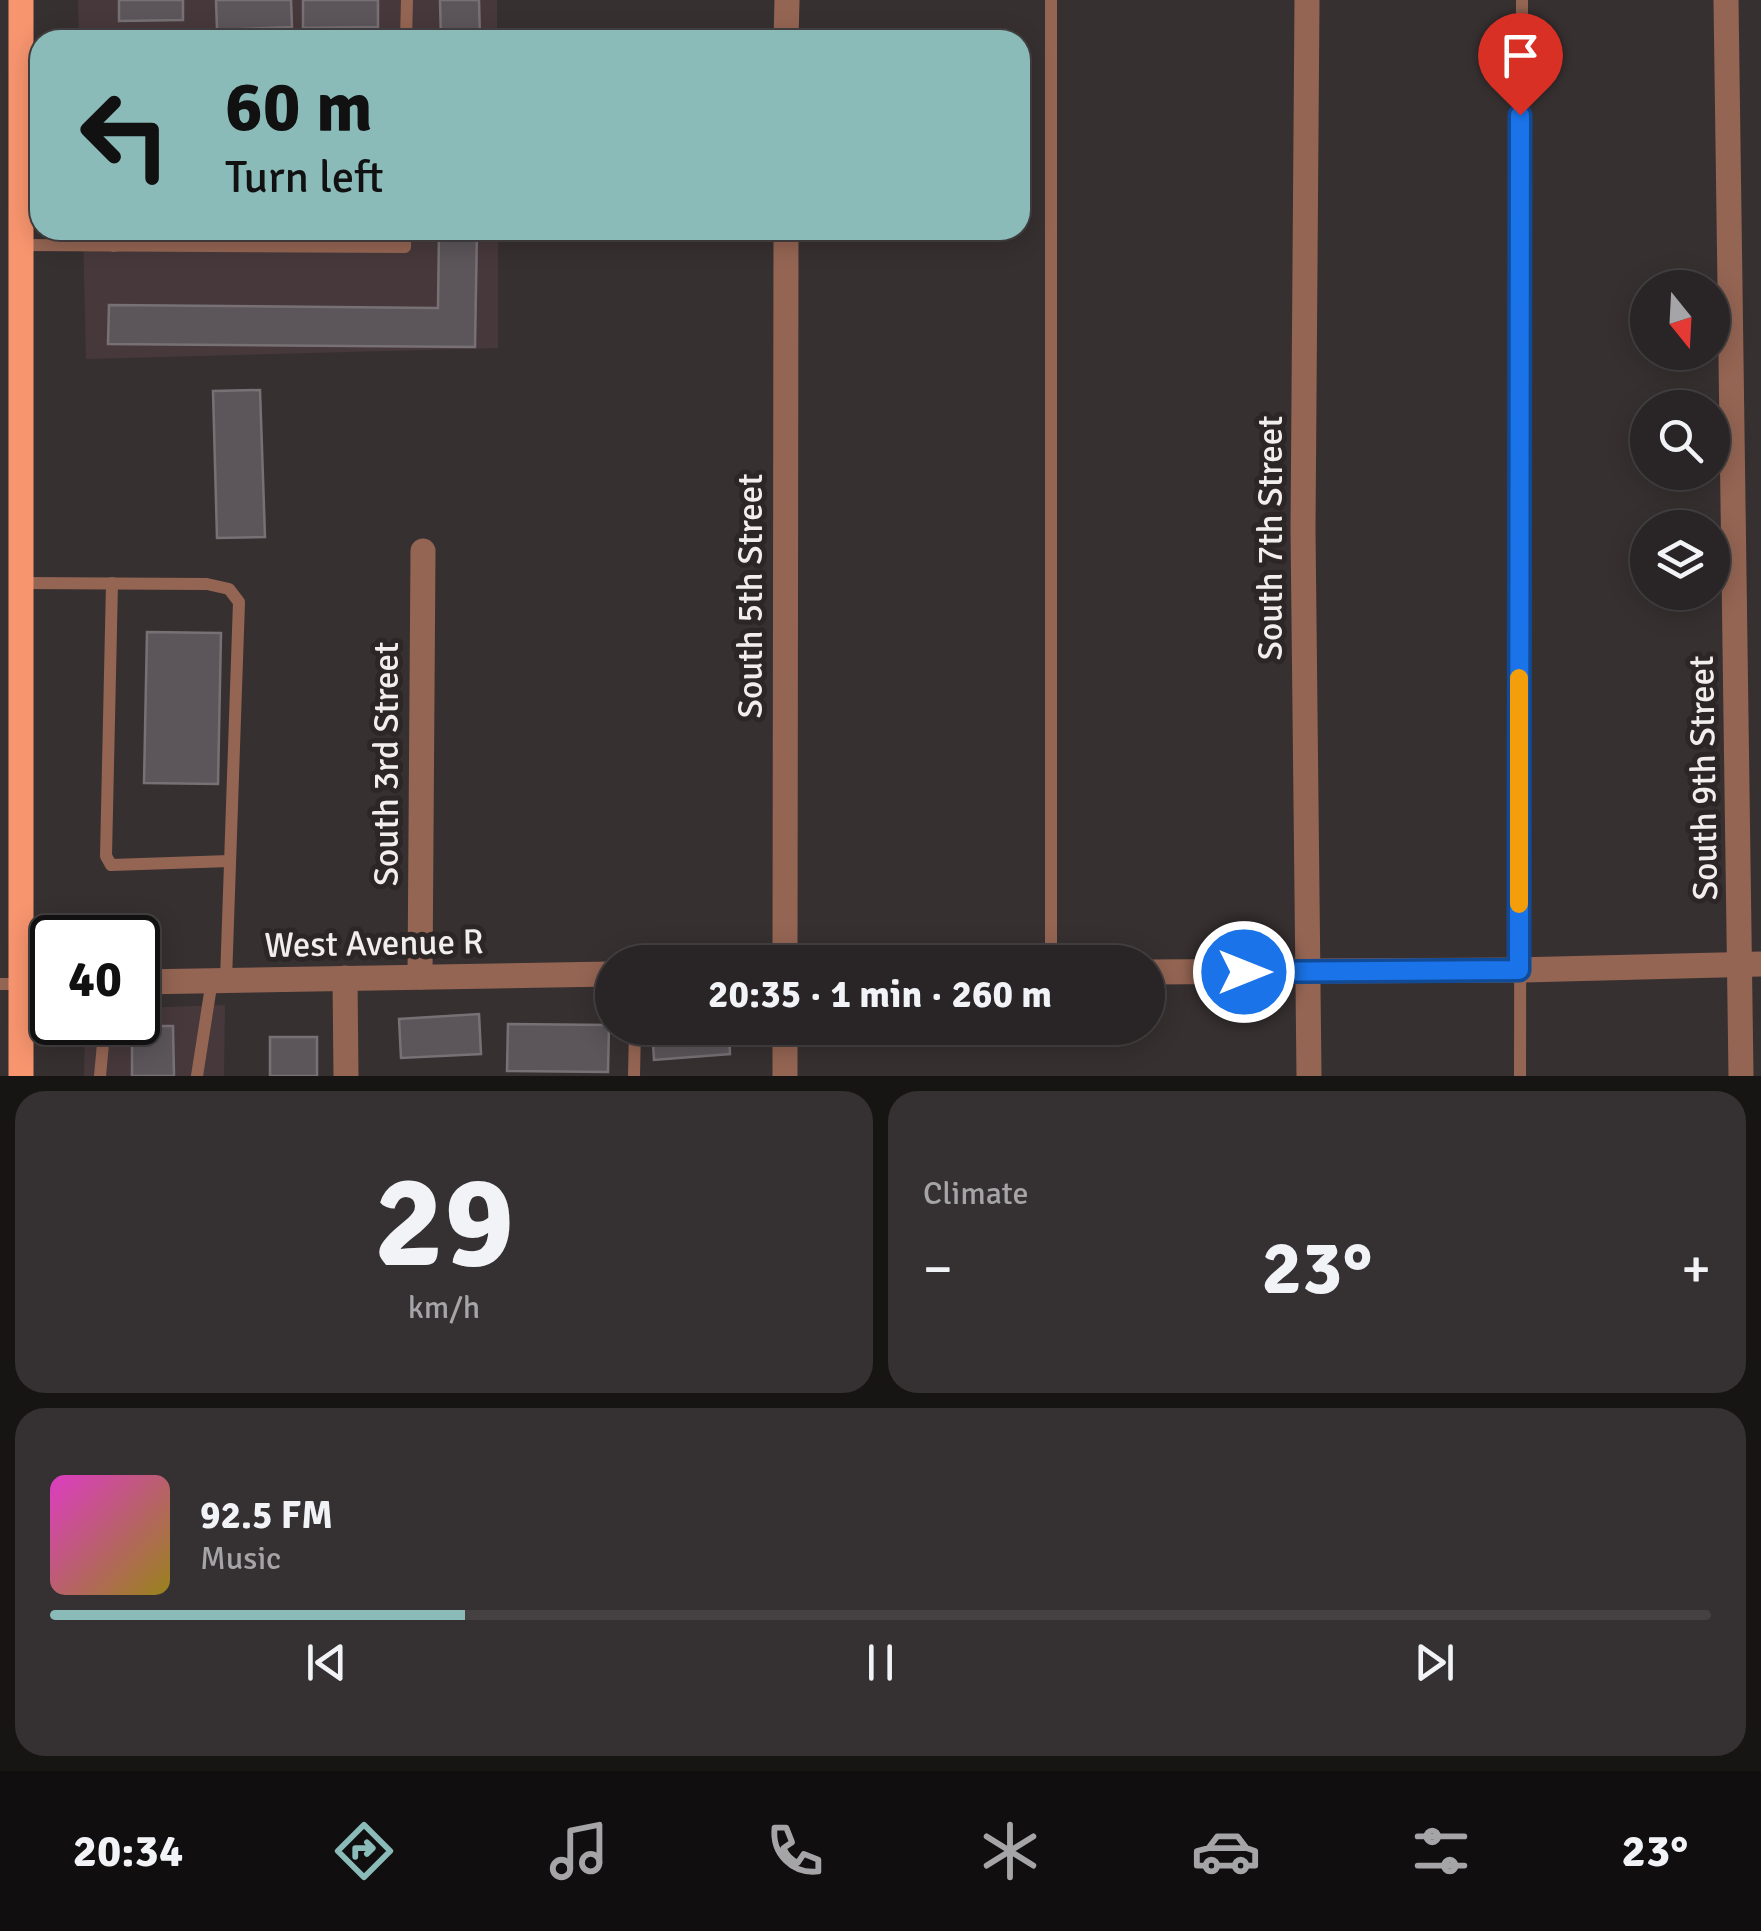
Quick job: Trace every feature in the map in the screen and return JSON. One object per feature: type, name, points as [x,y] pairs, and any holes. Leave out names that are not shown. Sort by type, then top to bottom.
[{"type":"main road","points":[[21,0],[30,62],[16,121],[20,583],[10,984],[21,1076]]},
{"type":"street","points":[[786,30],[787,0]]},
{"type":"street","name":"South 7th Street","points":[[1307,0],[1303,528],[1309,1076]]},
{"type":"street","name":"South 9th Street","points":[[1726,0],[1751,964],[1740,1076]]},
{"type":"street","name":"South 5th Street","points":[[785,945],[786,240]]},
{"type":"street","name":"South 3rd Street","points":[[420,977],[423,551]]},
{"type":"street","points":[[1165,972],[1751,964]]},
{"type":"street","name":"West Avenue R","points":[[160,981],[595,974]]},
{"type":"street","points":[[345,978],[346,1076]]},
{"type":"street","points":[[785,1045],[785,1076]]},
{"type":"lane","points":[[406,0],[406,30]]},
{"type":"lane","points":[[1051,0],[1051,945]]},
{"type":"lane","points":[[1520,1076],[1522,0]]},
{"type":"lane","points":[[114,240],[114,246]]},
{"type":"lane","points":[[20,246],[404,247],[404,240]]},
{"type":"lane","points":[[20,583],[219,586],[229,589],[239,602],[230,862],[219,980],[196,1076]]},
{"type":"lane","points":[[112,584],[106,856],[111,865],[230,862]]},
{"type":"lane","points":[[100,1076],[103,1045]]},
{"type":"lane","points":[[634,1076],[635,1045]]},
{"type":"shaded area","points":[[78,0],[497,0],[497,30],[79,30]]},
{"type":"shaded area","points":[[83,240],[498,240],[498,348],[86,359]]},
{"type":"shaded area","points":[[225,1005],[224,1076],[84,1076],[85,1045],[160,1045],[160,1007]]},
{"type":"building","points":[[119,0],[183,0],[183,20],[119,21]]},
{"type":"building","points":[[216,0],[291,0],[292,27],[217,30]]},
{"type":"building","points":[[303,0],[378,0],[378,27],[303,28]]},
{"type":"building","points":[[440,0],[479,0],[480,30],[441,30]]},
{"type":"building","points":[[439,240],[477,240],[475,347],[108,344],[109,305],[438,308]]},
{"type":"building","points":[[260,390],[265,537],[217,538],[213,391]]},
{"type":"building","points":[[147,632],[221,633],[218,784],[144,783]]},
{"type":"building","points":[[479,1014],[481,1054],[401,1058],[399,1019]]},
{"type":"building","points":[[508,1024],[595,1025],[595,1045],[609,1045],[608,1072],[507,1071]]},
{"type":"building","points":[[160,1026],[173,1026],[174,1076],[132,1076],[132,1045],[160,1045]]},
{"type":"building","points":[[270,1037],[317,1037],[317,1076],[270,1076]]},
{"type":"building","points":[[653,1045],[730,1045],[730,1054],[654,1060]]},
{"type":"slow traffic","points":[[1519,678],[1519,904]]},
{"type":"route","points":[[1244,972],[1519,970],[1520,115]]}]
